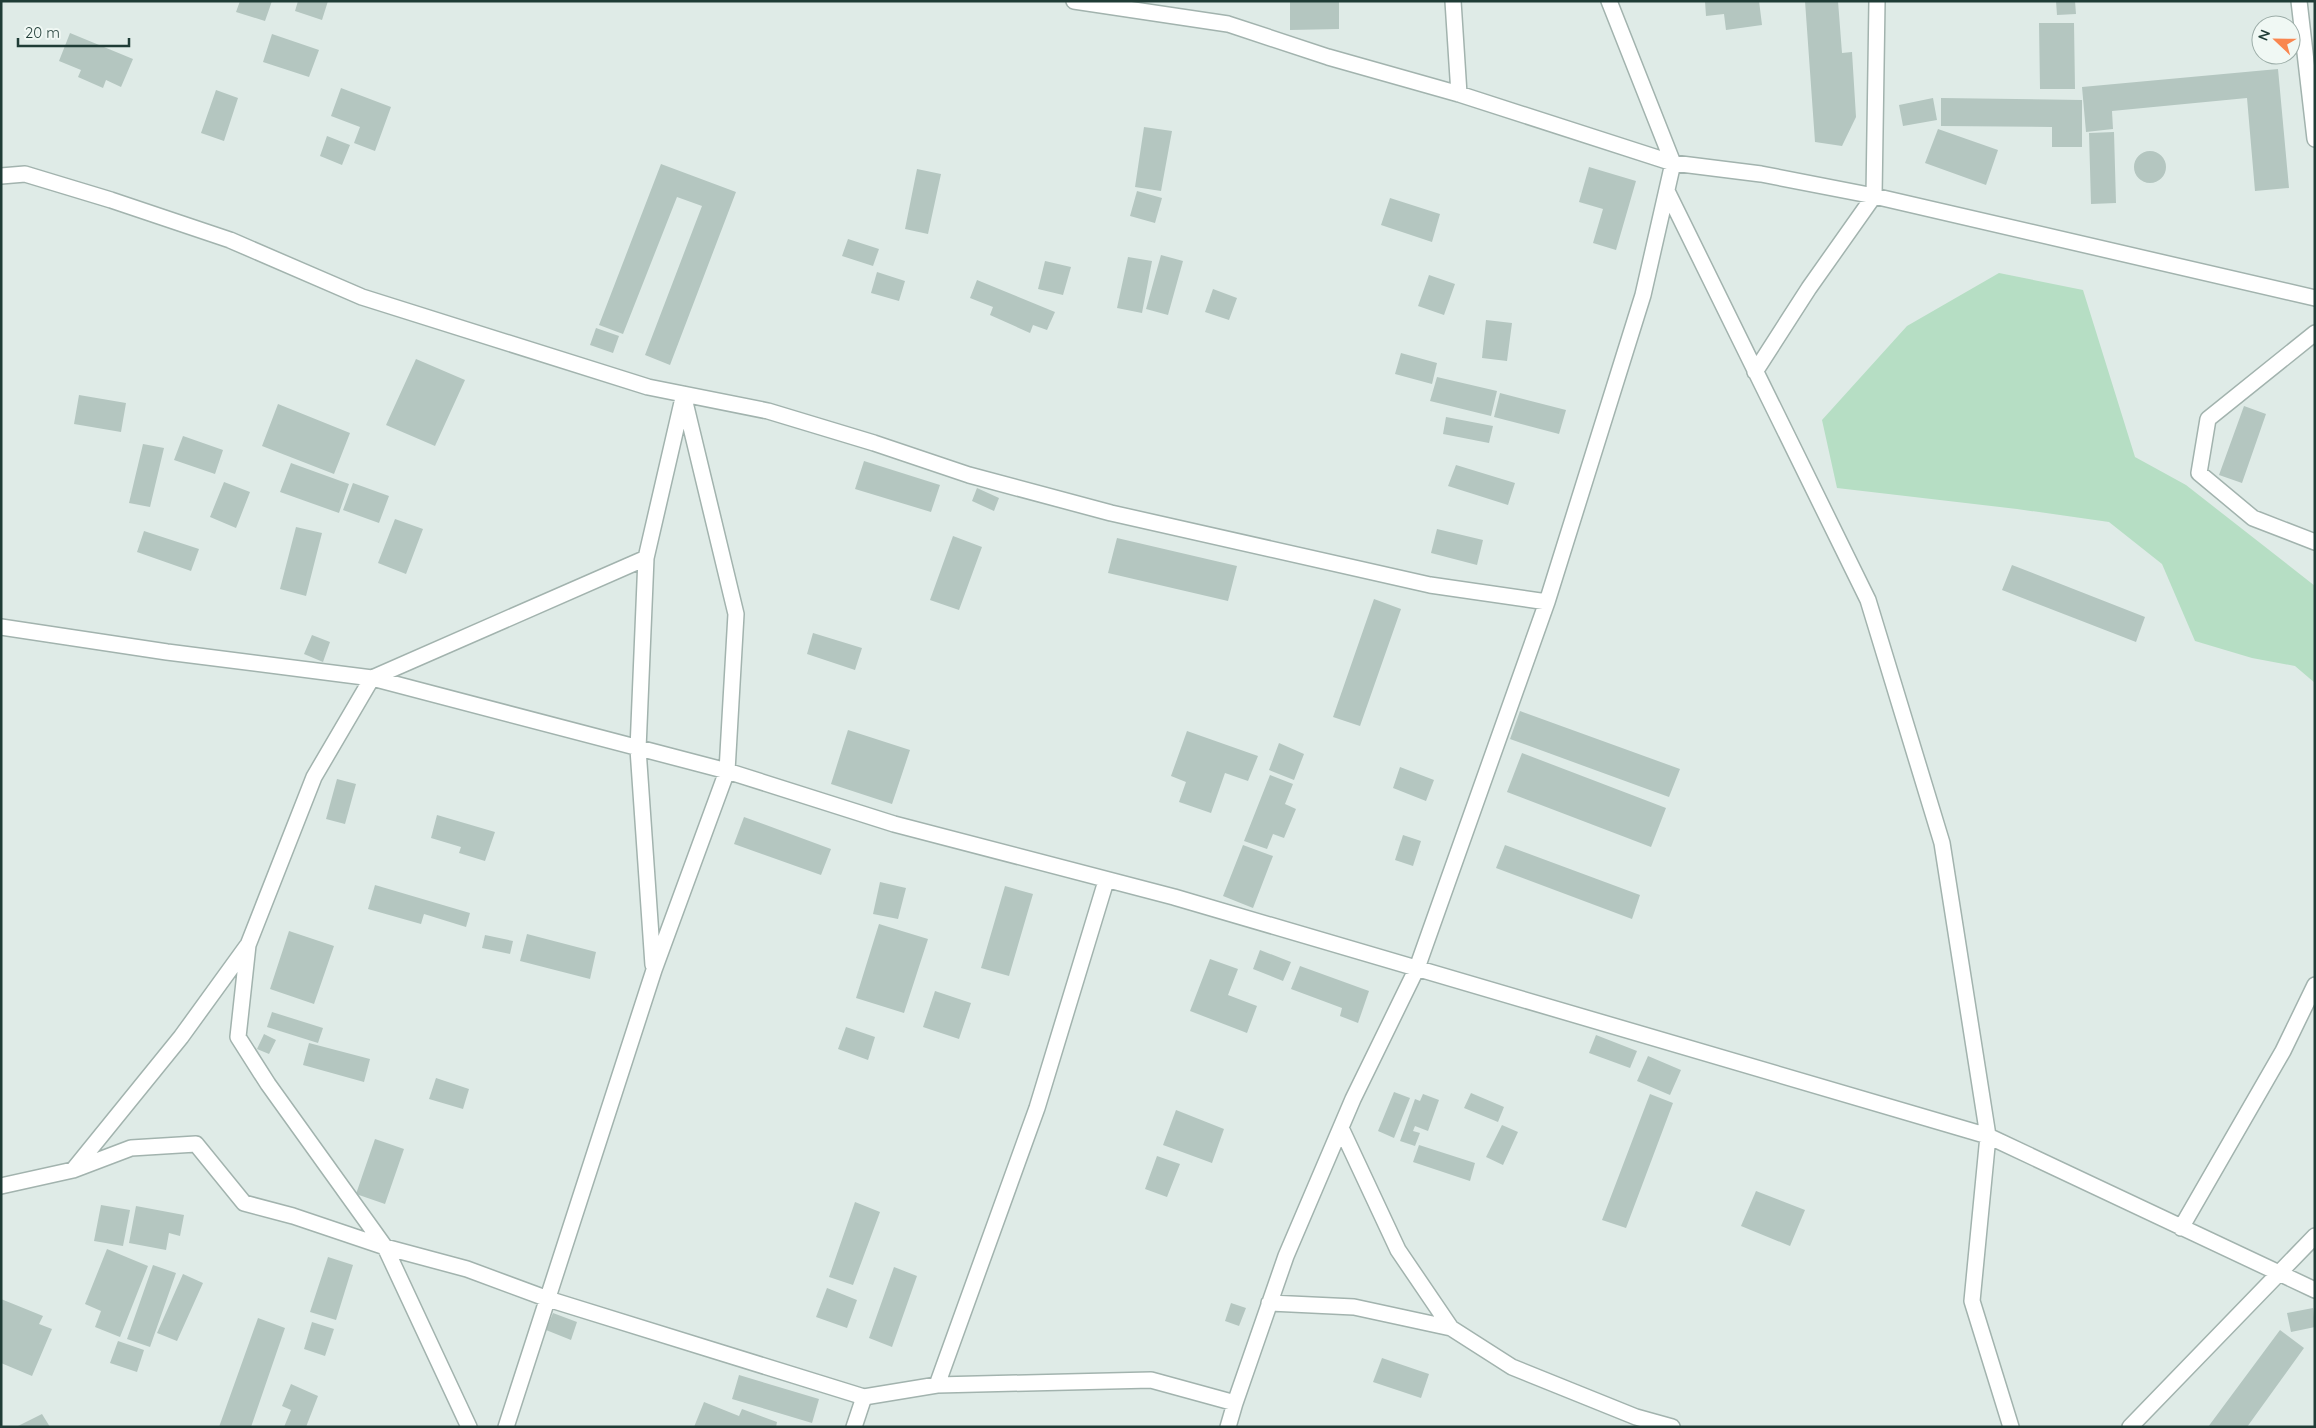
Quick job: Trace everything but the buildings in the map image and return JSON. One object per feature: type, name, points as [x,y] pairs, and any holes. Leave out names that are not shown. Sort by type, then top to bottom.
[{"type":"street","points":[[1074,1],[1228,24],[1328,57],[1459,94],[1673,163],[1761,174],[1874,196],[2315,298]]},
{"type":"street","points":[[1453,1],[1459,94]]},
{"type":"street","points":[[1228,1427],[1286,1256],[1340,1128],[1417,968],[1547,602],[1643,295],[1673,163],[1609,1]]},
{"type":"street","points":[[1755,372],[1809,288],[1874,196],[1877,1]]},
{"type":"street","points":[[2299,1],[2315,138]]},
{"type":"street","points":[[1,176],[25,174],[112,200],[230,240],[362,297],[648,387],[768,411],[874,443],[969,476],[1111,513],[1430,585],[1547,602]]},
{"type":"street","points":[[1667,191],[1868,600],[1942,843],[1988,1136],[1972,1301],[2011,1427]]},
{"type":"street","points":[[2315,333],[2208,419],[2199,473],[2252,518],[2315,542]]},
{"type":"street","points":[[654,970],[638,749],[646,558],[684,394]]},
{"type":"street","points":[[506,1427],[654,970],[727,771],[736,614],[684,394]]},
{"type":"street","points":[[73,1170],[180,1037],[248,945],[314,777],[372,678],[646,558]]},
{"type":"street","points":[[1,627],[167,652],[372,678],[727,771],[894,824],[1106,881],[1174,897],[1988,1136],[2315,1290]]},
{"type":"street","points":[[936,1386],[1037,1108],[1106,881]]},
{"type":"street","points":[[248,945],[238,1037],[268,1084],[385,1246],[469,1427]]},
{"type":"street","points":[[2181,1228],[2284,1051],[2315,985]]},
{"type":"street","points":[[1340,1128],[1398,1250],[1450,1328]]},
{"type":"street","points":[[1,1186],[73,1170],[131,1148],[196,1144],[244,1203],[293,1216],[385,1246],[467,1268],[548,1299],[864,1397],[936,1386],[1151,1380],[1235,1403]]},
{"type":"street","points":[[2130,1427],[2277,1273],[2315,1236]]},
{"type":"street","points":[[1269,1303],[1354,1307],[1450,1328],[1512,1367],[1636,1417],[1672,1427]]},
{"type":"street","points":[[854,1427],[864,1397]]},
{"type":"green space","points":[[1999,273],[2083,290],[2135,457],[2186,485],[2315,586],[2315,683],[2295,666],[2252,658],[2195,641],[2162,564],[2109,522],[1837,488],[1822,420],[1907,326]]}]
